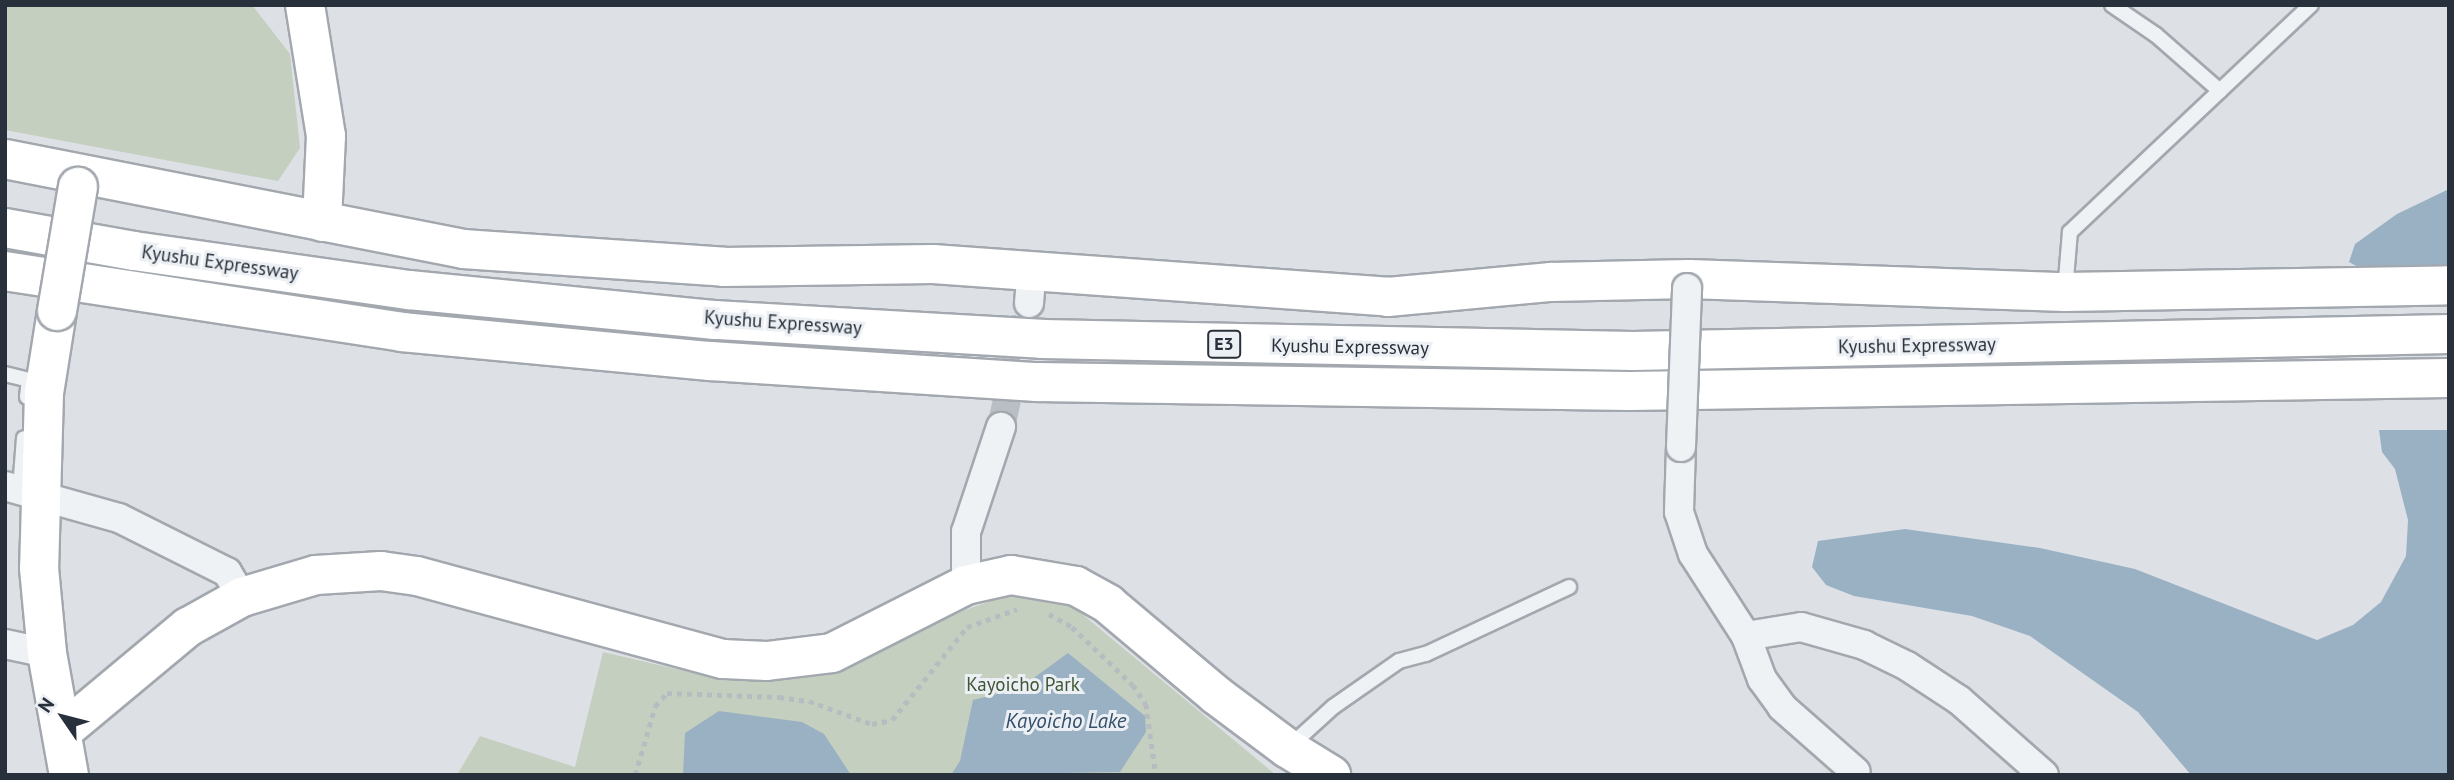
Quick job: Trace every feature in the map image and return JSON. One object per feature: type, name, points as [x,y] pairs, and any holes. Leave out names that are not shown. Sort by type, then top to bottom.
[{"type":"main road","points":[[305,5],[326,136],[322,222]]},
{"type":"main road","points":[[5,159],[80,179],[463,249],[710,266],[933,264],[1030,287],[1388,297],[1551,282],[2065,292],[2449,285]]},
{"type":"main road","points":[[69,775],[47,653],[39,568],[21,490],[44,393],[80,179]]},
{"type":"main road","name":"Kyushu Expressway","points":[[5,228],[134,251],[409,290],[716,320],[1043,339],[1633,351],[2449,334]]},
{"type":"main road","name":"E3","points":[[5,271],[402,332],[710,361],[1037,382],[1630,391],[2449,378]]},
{"type":"main road","points":[[63,732],[188,627],[242,597],[316,575],[381,572],[457,585],[723,659],[767,661],[832,653],[966,586],[1011,575],[1076,586],[1108,604],[1287,748],[1331,775]]},
{"type":"street","points":[[1688,283],[1679,512],[1693,554],[1746,636],[1762,678],[1782,708],[1856,772]]},
{"type":"street","points":[[966,586],[966,532],[1000,427]]},
{"type":"street","points":[[21,490],[119,518],[227,572],[242,597]]},
{"type":"street","points":[[1746,636],[1801,626],[1885,655],[1959,700],[2044,775]]},
{"type":"street","points":[[5,644],[47,653]]},
{"type":"lane","points":[[2112,5],[2156,35],[2220,91]]},
{"type":"lane","points":[[2065,292],[2070,232],[2311,5]]},
{"type":"lane","points":[[5,374],[29,380],[21,490]]},
{"type":"lane","points":[[1287,748],[1333,707],[1399,661],[1426,654],[1569,587]]},
{"type":"path","points":[[635,775],[655,706],[667,693],[779,697],[809,701],[872,724],[892,720],[967,627],[1022,607]]},
{"type":"path","points":[[1040,609],[1072,627],[1133,685],[1146,704],[1156,775]]},
{"type":"green space","points":[[5,5],[252,5],[290,54],[300,148],[278,181],[5,130]]},
{"type":"green space","name":"Kayoicho Park","points":[[1026,589],[1070,604],[1276,775],[457,775],[480,736],[575,767],[603,652],[728,681],[840,667],[939,619]]},
{"type":"water","points":[[2449,189],[2449,270],[2367,272],[2349,262],[2355,244],[2397,214]]},
{"type":"water","points":[[2379,430],[2449,430],[2449,775],[2191,775],[2138,712],[2030,636],[1972,616],[1854,596],[1826,585],[1812,567],[1818,541],[1905,529],[2040,548],[2135,569],[2317,640],[2353,625],[2381,602],[2406,556],[2408,520],[2395,469],[2382,452]]},
{"type":"water","name":"Kayoicho Lake","points":[[1068,653],[1145,716],[1146,732],[1120,772],[951,775],[960,761],[973,700],[1020,688]]},
{"type":"water","points":[[719,711],[802,722],[824,734],[851,775],[683,775],[685,733]]},
{"type":"tunnel","points":[[1001,427],[1029,303]]}]
